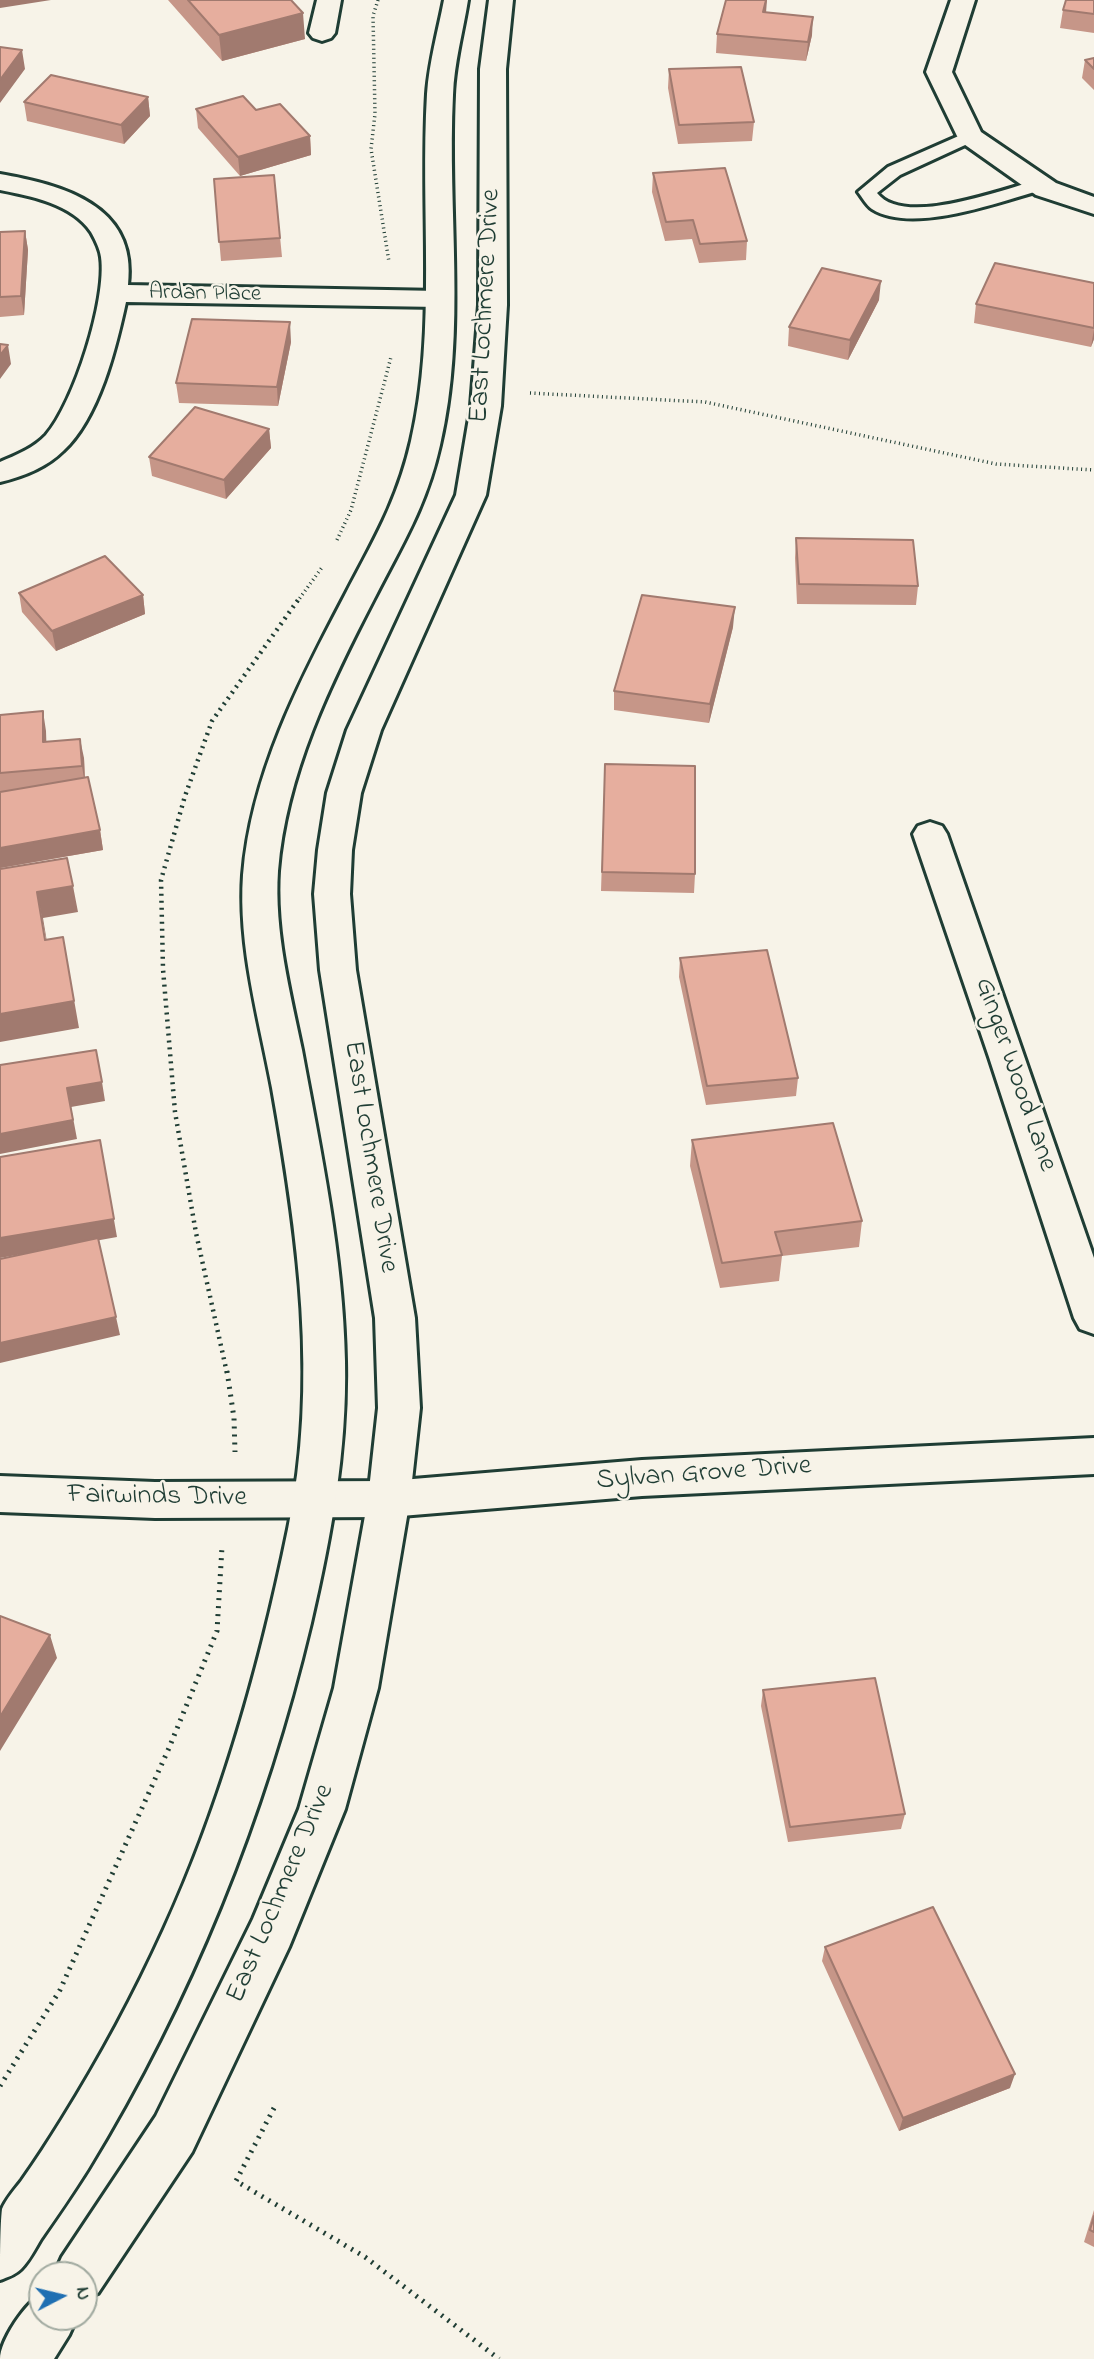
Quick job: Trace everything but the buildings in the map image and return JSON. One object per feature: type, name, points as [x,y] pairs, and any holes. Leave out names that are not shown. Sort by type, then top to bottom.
[{"type":"street","points":[[322,33],[329,0]]},
{"type":"street","name":"East Lochmere Drive","points":[[0,2255],[28,2217],[95,2108],[142,2026],[186,1932],[250,1766],[280,1665],[315,1501],[325,1390],[320,1279],[296,1121],[261,935],[261,876],[267,819],[292,737],[326,664],[402,518],[415,485],[434,391],[439,299],[440,88],[456,0]]},
{"type":"street","name":"East Lochmere Drive","points":[[89,2261],[174,2134],[272,1931],[322,1809],[356,1688],[389,1499],[399,1408],[395,1318],[338,970],[332,894],[335,850],[344,793],[364,730],[389,670],[471,495],[487,390],[493,305],[493,69],[500,0]]},
{"type":"street","points":[[963,0],[939,72],[970,136],[1039,185],[1094,206]]},
{"type":"street","points":[[0,182],[56,196],[82,210],[103,229],[115,255],[113,293],[92,372],[77,412],[55,443],[0,473]]},
{"type":"street","name":"Ardan Place","points":[[113,293],[439,299]]},
{"type":"street","name":"Ginger Wood Lane","points":[[930,834],[1008,1057],[1094,1318]]},
{"type":"street","name":"Sylvan Grove Drive","points":[[315,1501],[389,1499],[655,1477],[1094,1457]]},
{"type":"street","name":"Fairwinds Drive","points":[[0,1493],[155,1500],[315,1501]]},
{"type":"street","points":[[23,2359],[42,2331]]},
{"type":"lane","points":[[970,136],[894,171],[867,192],[877,205],[904,214],[955,208],[1039,185]]},
{"type":"path","points":[[332,550],[351,510],[394,343],[386,297],[389,261],[371,149],[375,114],[373,16],[378,0]]},
{"type":"path","points":[[487,390],[705,402],[996,464],[1094,470]]},
{"type":"path","points":[[0,2086],[60,1990],[169,1748],[217,1631],[225,1499],[235,1461],[234,1418],[224,1354],[196,1233],[175,1112],[163,969],[160,880],[185,796],[212,720],[328,559]]},
{"type":"path","points":[[274,2108],[236,2180],[365,2257],[499,2359]]}]
